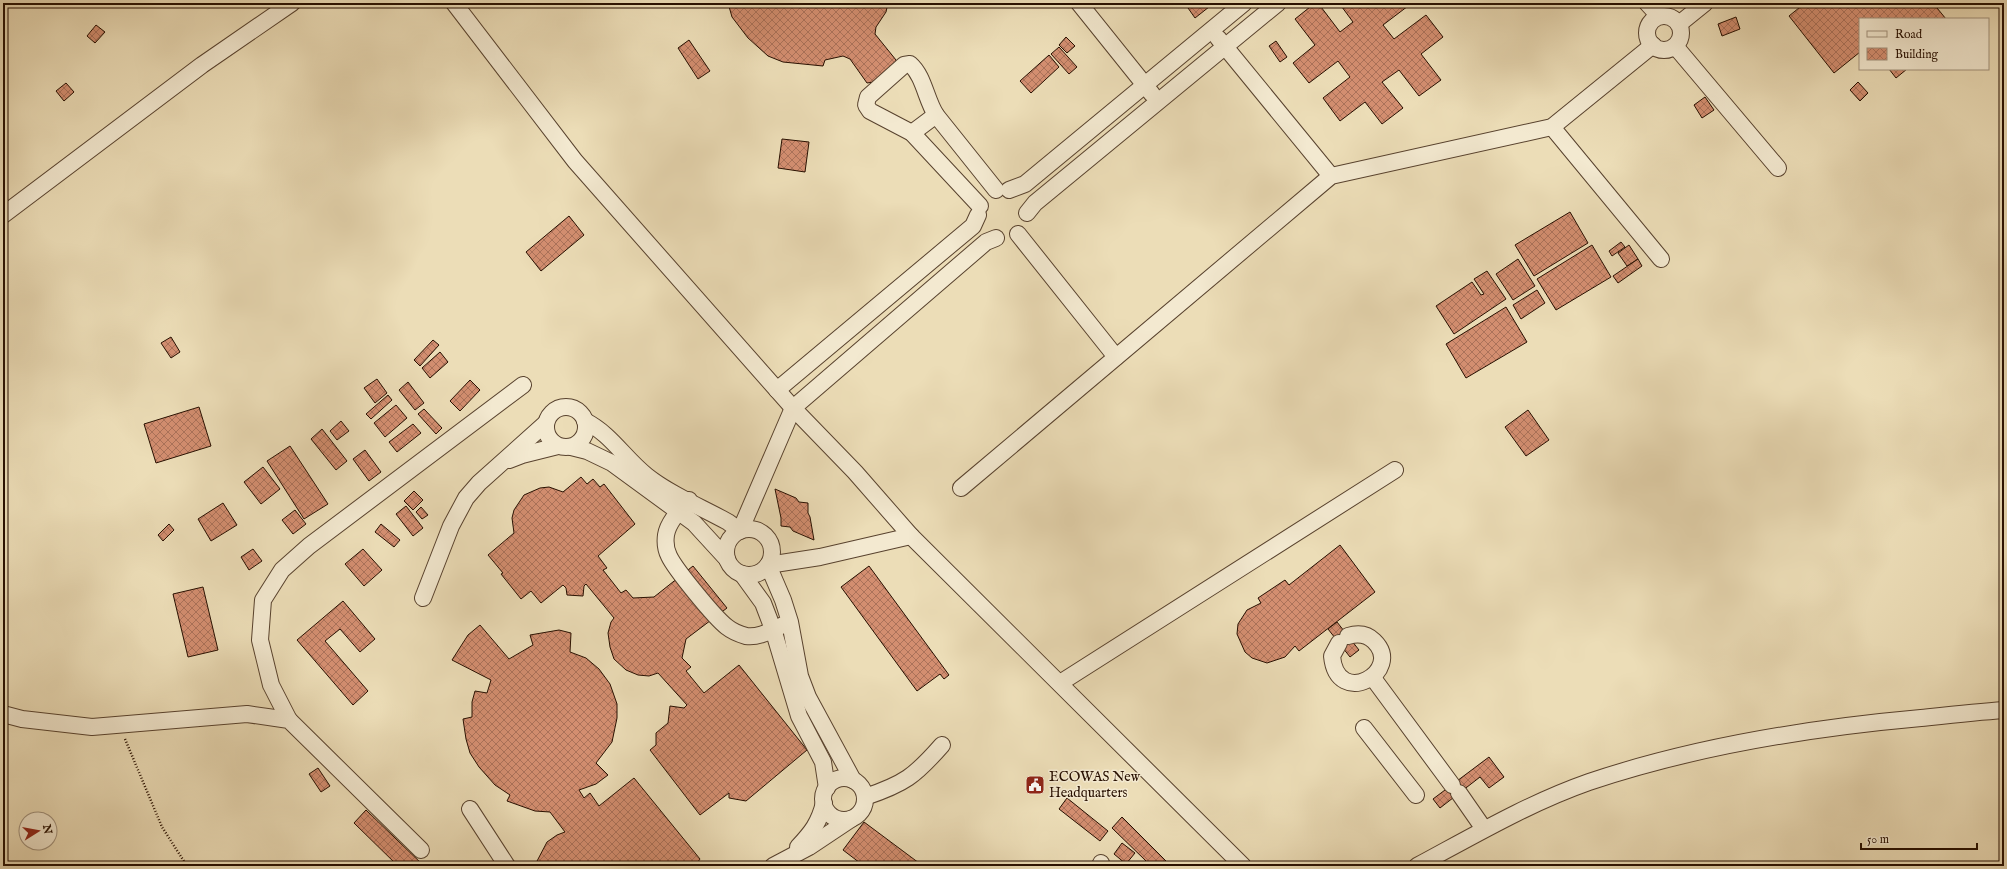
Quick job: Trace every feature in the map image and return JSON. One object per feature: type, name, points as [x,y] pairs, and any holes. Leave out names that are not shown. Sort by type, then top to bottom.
[{"type":"street","points":[[3,215],[196,70],[292,3]]},
{"type":"street","points":[[454,3],[575,161],[793,408],[855,472],[911,536],[1243,866]]},
{"type":"street","points":[[1079,3],[1157,101]]},
{"type":"street","points":[[777,390],[973,226],[979,210],[988,195],[1024,184],[1244,3]]},
{"type":"street","points":[[1027,213],[1022,199],[1003,190],[936,115],[916,69],[910,64],[904,65],[868,97],[866,105],[870,111],[912,133],[979,210],[983,230],[996,238],[1003,239],[1018,234],[1023,228],[1027,213],[1035,203],[1157,101],[1278,3]]},
{"type":"street","points":[[1647,3],[1659,16],[1671,17],[1679,24],[1681,36],[1675,46],[1664,50],[1653,45],[1648,35],[1650,24],[1659,16]]},
{"type":"street","points":[[1679,24],[1705,3]]},
{"type":"street","points":[[1212,30],[1331,176]]},
{"type":"street","points":[[961,488],[1331,176],[1552,127],[1653,45]]},
{"type":"street","points":[[1675,46],[1778,168]]},
{"type":"street","points":[[912,133],[936,115]]},
{"type":"street","points":[[1552,127],[1661,259]]},
{"type":"street","points":[[1018,234],[1116,357]]},
{"type":"street","points":[[727,559],[727,546],[730,540],[740,531],[793,408],[986,242],[996,238]]},
{"type":"street","points":[[421,850],[289,720],[271,685],[260,640],[263,600],[282,570],[309,546],[523,385]]},
{"type":"street","points":[[423,598],[452,526],[466,498],[479,483],[546,423],[553,412],[565,407],[578,411],[585,421],[603,432],[633,464],[684,506],[736,571],[742,574],[757,574],[768,565],[820,557],[911,536]]},
{"type":"street","points":[[504,462],[522,455],[564,446],[582,440],[586,428],[585,421]]},
{"type":"street","points":[[546,423],[548,437],[564,446],[587,451],[612,463],[684,506],[740,531],[754,529],[767,537],[772,551],[768,565],[783,600],[790,622],[800,676],[808,697],[853,780],[863,790],[865,796],[862,810],[838,829],[773,866]]},
{"type":"street","points":[[1060,683],[1395,470]]},
{"type":"street","points":[[684,506],[666,535],[666,547],[669,557],[716,616],[734,632],[747,636],[756,636],[790,622]]},
{"type":"street","points":[[742,574],[763,603],[773,629],[799,716],[823,762],[826,795],[831,815],[837,819],[851,819]]},
{"type":"street","points":[[1361,634],[1368,637],[1379,648],[1381,664],[1378,672],[1373,678],[1366,682],[1357,684],[1342,678],[1335,668],[1332,656],[1344,640],[1361,634]]},
{"type":"street","points":[[1373,678],[1484,829]]},
{"type":"street","points":[[1417,866],[1484,829],[1521,811],[1589,782],[1654,763],[1782,735],[1879,722],[2004,710]]},
{"type":"street","points":[[3,714],[22,719],[92,727],[247,714],[289,720]]},
{"type":"street","points":[[1364,728],[1416,795]]},
{"type":"street","points":[[865,796],[893,787],[904,781],[923,766],[942,744]]},
{"type":"street","points":[[787,858],[810,834],[820,818],[826,795],[836,780],[848,778],[853,780]]},
{"type":"street","points":[[470,809],[507,866]]},
{"type":"path","points":[[120,725],[162,827],[187,866]]},
{"type":"building","points":[[728,3],[888,3],[886,12],[876,27],[875,34],[896,60],[895,66],[874,82],[867,83],[850,59],[843,56],[825,60],[823,66],[783,62],[768,56],[748,38],[732,17]]},
{"type":"building","points":[[1195,3],[1214,3],[1195,18],[1188,8]]},
{"type":"building","points":[[1315,3],[1318,3],[1340,32],[1353,22],[1339,3],[1412,3],[1383,25],[1394,39],[1426,15],[1443,37],[1421,54],[1441,80],[1419,96],[1399,70],[1382,82],[1403,108],[1382,124],[1365,102],[1340,121],[1323,98],[1350,77],[1338,61],[1309,83],[1293,63],[1315,45],[1295,19]]},
{"type":"building","points":[[1805,3],[1933,3],[1945,18],[1859,18],[1859,53],[1834,73],[1789,16]]},
{"type":"building","points":[[1736,17],[1740,29],[1722,36],[1718,24]]},
{"type":"building","points":[[96,25],[105,32],[95,43],[87,36]]},
{"type":"building","points":[[1066,37],[1075,46],[1067,53],[1059,45]]},
{"type":"building","points":[[689,40],[710,71],[698,79],[678,48]]},
{"type":"building","points":[[1276,41],[1287,57],[1280,62],[1269,46]]},
{"type":"building","points":[[1059,47],[1077,67],[1069,74],[1051,54]]},
{"type":"building","points":[[1049,55],[1059,67],[1031,93],[1020,81]]},
{"type":"building","points":[[1890,70],[1906,70],[1896,78]]},
{"type":"building","points":[[1858,82],[1868,93],[1860,101],[1850,90]]},
{"type":"building","points":[[66,83],[74,92],[64,101],[56,91]]},
{"type":"building","points":[[1705,97],[1714,110],[1702,118],[1694,105]]},
{"type":"building","points":[[782,139],[809,142],[805,172],[778,168]]},
{"type":"building","points":[[1570,212],[1588,243],[1534,276],[1515,245]]},
{"type":"building","points":[[569,216],[584,235],[541,271],[526,252]]},
{"type":"building","points":[[1621,242],[1625,247],[1612,256],[1609,251]]},
{"type":"building","points":[[1592,245],[1611,277],[1556,310],[1537,279]]},
{"type":"building","points":[[1629,245],[1638,259],[1627,266],[1618,253]]},
{"type":"building","points":[[1518,259],[1535,286],[1513,300],[1496,274]]},
{"type":"building","points":[[1638,259],[1642,266],[1618,283],[1613,276]]},
{"type":"building","points":[[1487,271],[1506,299],[1454,334],[1436,306],[1472,282],[1481,295],[1484,294],[1474,279]]},
{"type":"building","points":[[1537,290],[1545,303],[1521,319],[1513,305]]},
{"type":"building","points":[[1506,307],[1527,342],[1466,378],[1446,344]]},
{"type":"building","points":[[171,337],[180,352],[171,358],[161,343]]},
{"type":"building","points":[[433,340],[439,345],[420,366],[414,360]]},
{"type":"building","points":[[440,352],[448,362],[430,378],[422,368]]},
{"type":"building","points":[[377,379],[387,393],[375,403],[364,388]]},
{"type":"building","points":[[470,380],[480,390],[460,411],[450,401]]},
{"type":"building","points":[[408,382],[424,403],[415,410],[399,390]]},
{"type":"building","points":[[388,395],[392,400],[371,419],[366,414]]},
{"type":"building","points":[[396,405],[407,418],[385,437],[374,423]]},
{"type":"building","points":[[199,407],[211,446],[156,463],[144,424]]},
{"type":"building","points":[[424,409],[442,428],[436,434],[418,414]]},
{"type":"building","points":[[1528,410],[1549,440],[1526,456],[1505,427]]},
{"type":"building","points":[[341,421],[349,431],[337,440],[330,431]]},
{"type":"building","points":[[413,424],[421,433],[397,452],[389,442]]},
{"type":"building","points":[[322,429],[347,461],[336,470],[311,439]]},
{"type":"building","points":[[290,446],[328,504],[304,519],[267,461]]},
{"type":"building","points":[[365,450],[381,472],[369,481],[353,459]]},
{"type":"building","points":[[263,467],[280,489],[261,504],[244,482]]},
{"type":"building","points":[[581,477],[587,484],[593,479],[600,487],[604,484],[635,524],[598,556],[607,568],[603,570],[621,593],[626,590],[633,598],[654,597],[693,566],[727,608],[686,639],[682,658],[691,667],[686,671],[704,693],[739,665],[807,750],[746,801],[729,798],[729,793],[700,815],[650,750],[656,745],[656,733],[668,723],[670,706],[684,708],[687,705],[658,673],[649,676],[638,675],[626,670],[614,659],[608,633],[611,622],[614,618],[586,584],[584,586],[583,596],[567,595],[566,588],[563,585],[541,603],[531,591],[521,599],[501,574],[503,573],[488,555],[514,533],[512,518],[514,510],[524,495],[540,488],[549,487],[563,492]]},
{"type":"building","points":[[775,489],[796,498],[799,502],[808,503],[808,513],[814,540],[793,531],[790,527],[781,526],[781,518]]},
{"type":"building","points":[[414,491],[423,500],[413,510],[404,501]]},
{"type":"building","points":[[223,503],[237,525],[211,541],[198,519]]},
{"type":"building","points":[[406,506],[423,528],[413,536],[396,514]]},
{"type":"building","points":[[421,507],[428,515],[422,519],[416,512]]},
{"type":"building","points":[[295,510],[306,524],[293,534],[282,520]]},
{"type":"building","points":[[169,524],[174,530],[163,541],[158,535]]},
{"type":"building","points":[[381,524],[400,540],[394,547],[375,532]]},
{"type":"building","points":[[1340,545],[1375,592],[1299,651],[1295,646],[1285,657],[1267,663],[1252,658],[1245,652],[1237,634],[1238,624],[1247,610],[1261,603],[1258,598],[1285,580],[1289,585]]},
{"type":"building","points":[[253,549],[262,561],[249,570],[241,557]]},
{"type":"building","points":[[363,549],[382,570],[364,586],[345,564]]},
{"type":"building","points":[[869,566],[949,675],[944,679],[940,674],[917,691],[841,587]]},
{"type":"building","points":[[203,587],[218,650],[188,657],[173,594]]},
{"type":"building","points":[[343,601],[375,639],[360,652],[340,629],[325,641],[368,691],[353,705],[297,640]]},
{"type":"building","points":[[1337,622],[1359,650],[1350,657],[1328,629]]},
{"type":"building","points":[[480,625],[509,659],[533,645],[530,635],[559,630],[571,633],[570,652],[586,658],[599,669],[610,684],[617,704],[617,718],[612,742],[596,763],[608,775],[596,784],[579,790],[584,798],[590,793],[599,806],[634,778],[700,859],[695,866],[538,866],[536,863],[547,842],[557,835],[565,832],[550,812],[535,811],[507,801],[510,795],[495,785],[479,767],[470,753],[466,739],[463,719],[472,717],[472,702],[475,691],[487,693],[491,680],[452,660],[468,635]]},
{"type":"building","points":[[1489,757],[1504,777],[1489,788],[1480,777],[1440,808],[1433,799]]},
{"type":"building","points":[[318,768],[330,786],[321,792],[309,774]]},
{"type":"building","points":[[1067,798],[1108,831],[1100,841],[1059,809]]},
{"type":"building","points":[[366,810],[424,866],[398,866],[354,823]]},
{"type":"building","points":[[1122,817],[1171,866],[1150,866],[1112,828]]},
{"type":"building","points":[[864,822],[919,863],[917,866],[864,866],[843,850]]},
{"type":"building","points":[[1122,843],[1135,853],[1126,864],[1114,854]]},
{"type":"place","name":"ECOWAS New Headquarters","points":[[1035,785]]}]
